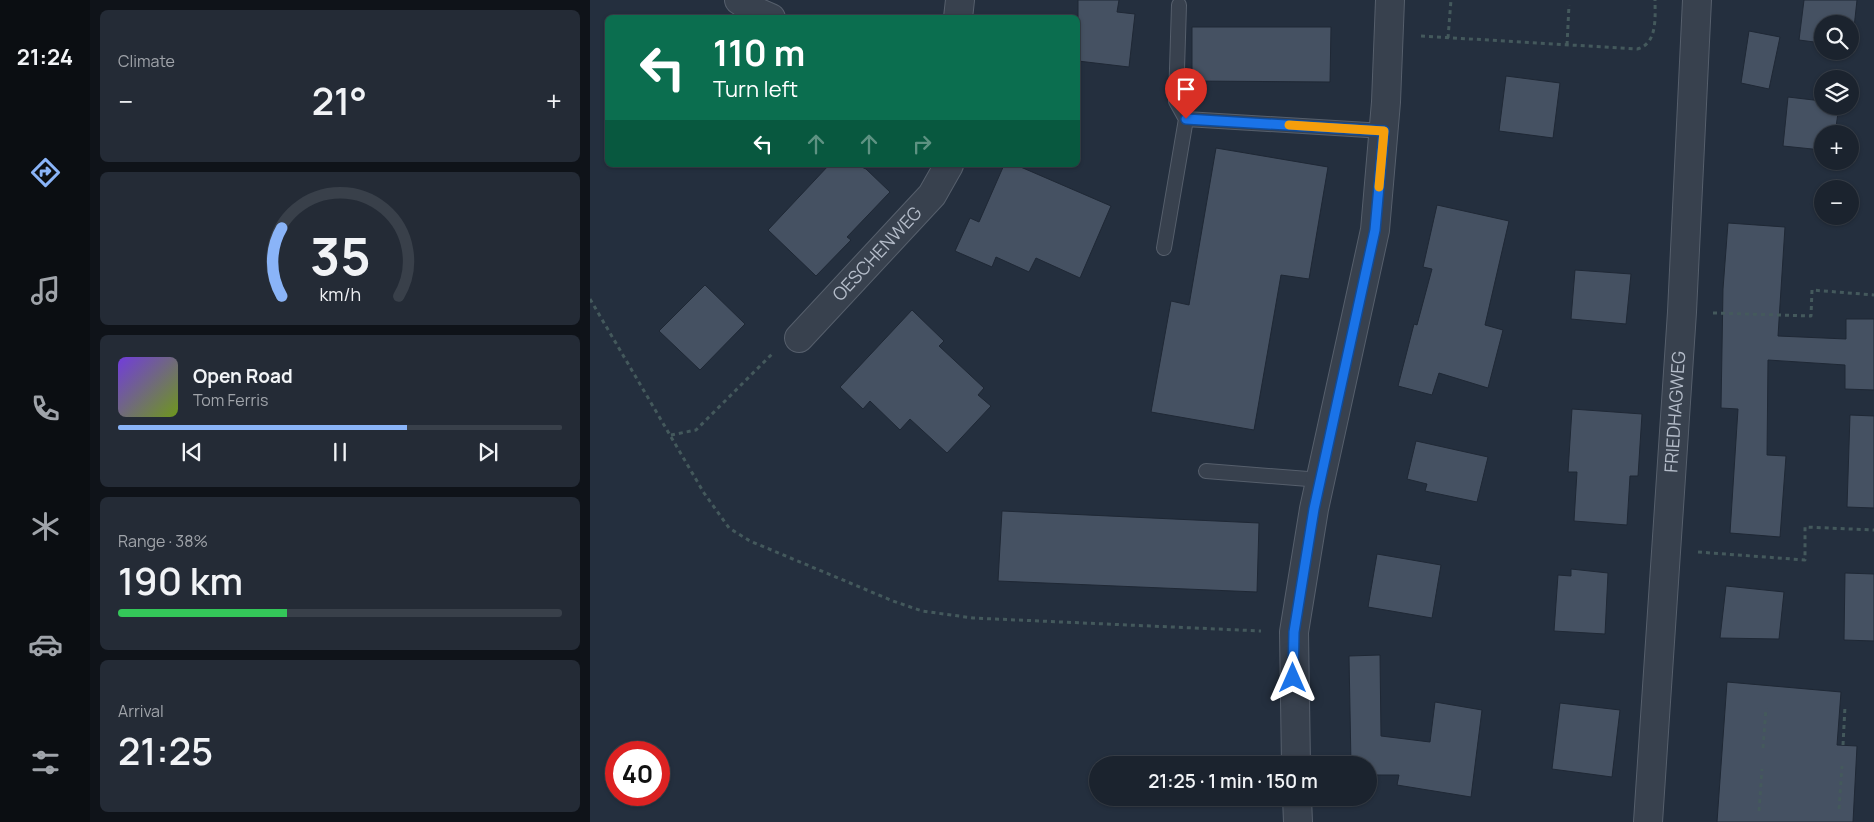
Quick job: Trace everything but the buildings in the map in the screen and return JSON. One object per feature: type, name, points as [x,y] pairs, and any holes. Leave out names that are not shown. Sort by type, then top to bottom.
[{"type":"street","points":[[739,0],[764,15]]},
{"type":"street","points":[[958,15],[960,0]]},
{"type":"street","points":[[1296,756],[1294,632],[1321,480],[1375,230],[1384,131],[1390,0]]},
{"type":"street","name":"FRIEDHAGWEG","points":[[1648,822],[1682,312],[1697,0]]},
{"type":"street","name":"OESCHENWEG","points":[[799,338],[932,195],[948,167]]},
{"type":"street","points":[[1297,806],[1298,822]]},
{"type":"lane","points":[[1164,248],[1186,119],[1176,100],[1178,5]]},
{"type":"lane","points":[[1186,119],[1384,131]]},
{"type":"lane","points":[[1206,471],[1321,480]]},
{"type":"path","points":[[1448,38],[1451,0]]},
{"type":"path","points":[[1427,37],[1641,48],[1654,29],[1655,0]]},
{"type":"path","points":[[1567,44],[1568,5]]},
{"type":"path","points":[[1682,312],[1812,316],[1812,290],[1874,295]]},
{"type":"path","points":[[590,299],[704,493],[729,528],[750,541],[893,601],[922,611],[973,618],[1294,632]]},
{"type":"path","points":[[671,435],[696,430],[778,348],[799,338]]},
{"type":"path","points":[[1667,549],[1805,560],[1805,527],[1874,530]]},
{"type":"path","points":[[1843,745],[1845,706]]},
{"type":"path","points":[[1763,748],[1766,708]]},
{"type":"path","points":[[1839,809],[1842,766]]},
{"type":"path","points":[[1758,811],[1762,769]]},
{"type":"slow traffic","points":[[1289,125],[1384,131],[1379,187]]},
{"type":"route","points":[[1186,119],[1384,131],[1375,230],[1314,509],[1294,632],[1293,678]]}]
